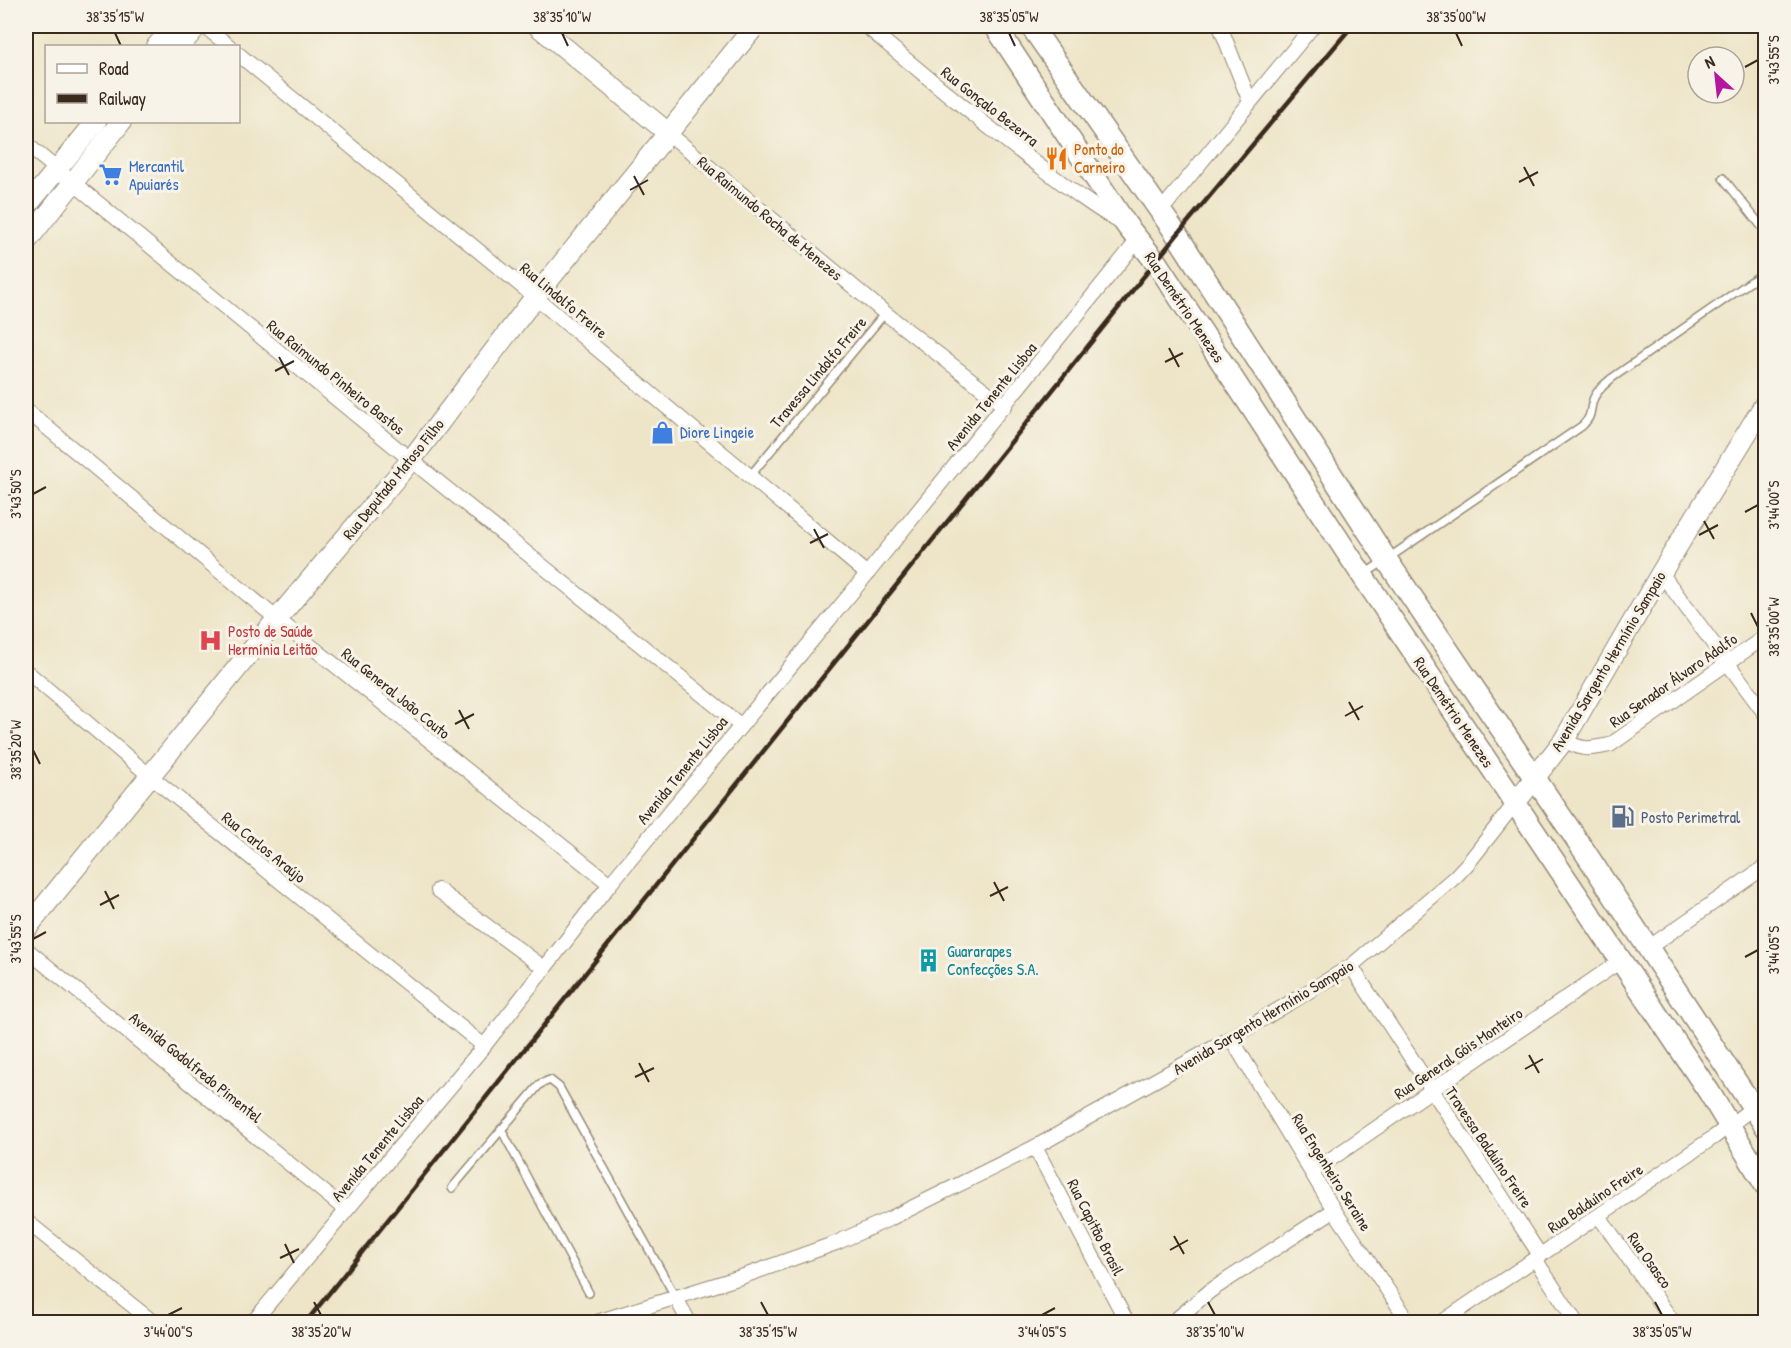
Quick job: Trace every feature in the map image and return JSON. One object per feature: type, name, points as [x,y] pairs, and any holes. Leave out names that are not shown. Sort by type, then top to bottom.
[{"type":"main road","name":"Rua Demétrio Menezes","points":[[996,26],[1622,960],[1730,1126],[1766,1186]]},
{"type":"main road","name":"Rua Demétrio Menezes","points":[[1031,26],[1160,212],[1386,559],[1648,948],[1759,1102],[1766,1127]]},
{"type":"street","points":[[158,45],[174,26]]},
{"type":"street","points":[[181,45],[197,26]]},
{"type":"street","points":[[204,26],[229,45]]},
{"type":"street","name":"Rua Raimundo Rocha de Menezes","points":[[538,26],[885,313],[1005,406]]},
{"type":"street","name":"Rua Deputado Matoso Filho","points":[[26,930],[277,619],[411,460],[535,297],[755,26]]},
{"type":"street","name":"Rua Gonçalo Bezerra","points":[[866,26],[1011,145],[1133,233]]},
{"type":"street","points":[[1220,26],[1250,102]]},
{"type":"street","points":[[1160,212],[1313,26]]},
{"type":"street","name":"Rua Lindolfo Freire","points":[[240,56],[535,297],[867,574]]},
{"type":"street","points":[[26,207],[95,123]]},
{"type":"street","points":[[26,242],[120,123]]},
{"type":"street","name":"Rua Raimundo Pinheiro Bastos","points":[[26,144],[411,460],[740,725]]},
{"type":"street","name":"Avenida Tenente Lisboa","points":[[253,1323],[484,1046],[610,884],[1005,406],[1133,233]]},
{"type":"street","name":"Avenida Sargento Hermínio Sampaio","points":[[597,1323],[836,1243],[889,1219],[1035,1147],[1231,1038],[1351,966],[1455,877],[1564,740],[1661,573],[1766,402]]},
{"type":"street","name":"Rua General João Couto","points":[[26,410],[277,619],[610,884]]},
{"type":"street","points":[[1661,573],[1766,715]]},
{"type":"street","name":"Rua Senador Álvaro Adolfo","points":[[1564,740],[1578,748],[1595,748],[1610,744],[1766,636]]},
{"type":"street","name":"Rua Carlos Araújo","points":[[26,671],[150,776],[484,1046]]},
{"type":"street","points":[[1648,948],[1766,866]]},
{"type":"street","points":[[438,891],[544,968]]},
{"type":"street","name":"Avenida Godolfredo Pimentel","points":[[26,949],[346,1210]]},
{"type":"street","name":"Rua General Góis Monteiro","points":[[1312,1172],[1622,960]]},
{"type":"street","name":"Travessa Balduíno Freire","points":[[1351,966],[1537,1257],[1576,1323]]},
{"type":"street","name":"Rua Engenheiro Seraine","points":[[1231,1038],[1334,1210],[1409,1323]]},
{"type":"street","name":"Rua Balduíno Freire","points":[[1442,1323],[1730,1126],[1759,1102]]},
{"type":"street","name":"Rua Capitão Brasil","points":[[1035,1147],[1127,1323]]},
{"type":"street","points":[[1173,1323],[1210,1291],[1334,1210]]},
{"type":"street","name":"Rua Osasco","points":[[1599,1216],[1673,1323]]},
{"type":"street","points":[[26,1221],[153,1323]]},
{"type":"street","points":[[676,1298],[689,1323]]},
{"type":"lane","points":[[1724,178],[1765,230]]},
{"type":"lane","points":[[1362,575],[1582,426],[1591,417],[1593,400],[1598,391],[1612,378],[1766,271]]},
{"type":"lane","name":"Travessa Lindolfo Freire","points":[[750,476],[885,313]]},
{"type":"lane","points":[[452,1188],[540,1084],[550,1080],[559,1087],[676,1298]]},
{"type":"lane","points":[[501,1130],[589,1293]]},
{"type":"railway","points":[[306,1322],[1177,235],[1352,26]]},
{"type":"place","name":"Ponto do Carneiro","points":[[1056,158]]},
{"type":"place","name":"Mercantil Apuiarés","points":[[111,175]]},
{"type":"place","name":"Diore Lingeie","points":[[662,432]]},
{"type":"place","name":"Posto de Saúde Hermínia Leitão","points":[[210,640]]},
{"type":"place","name":"Posto Perimetral","points":[[1623,817]]},
{"type":"place","name":"Guararapes Confecções S.A.","points":[[929,960]]}]
